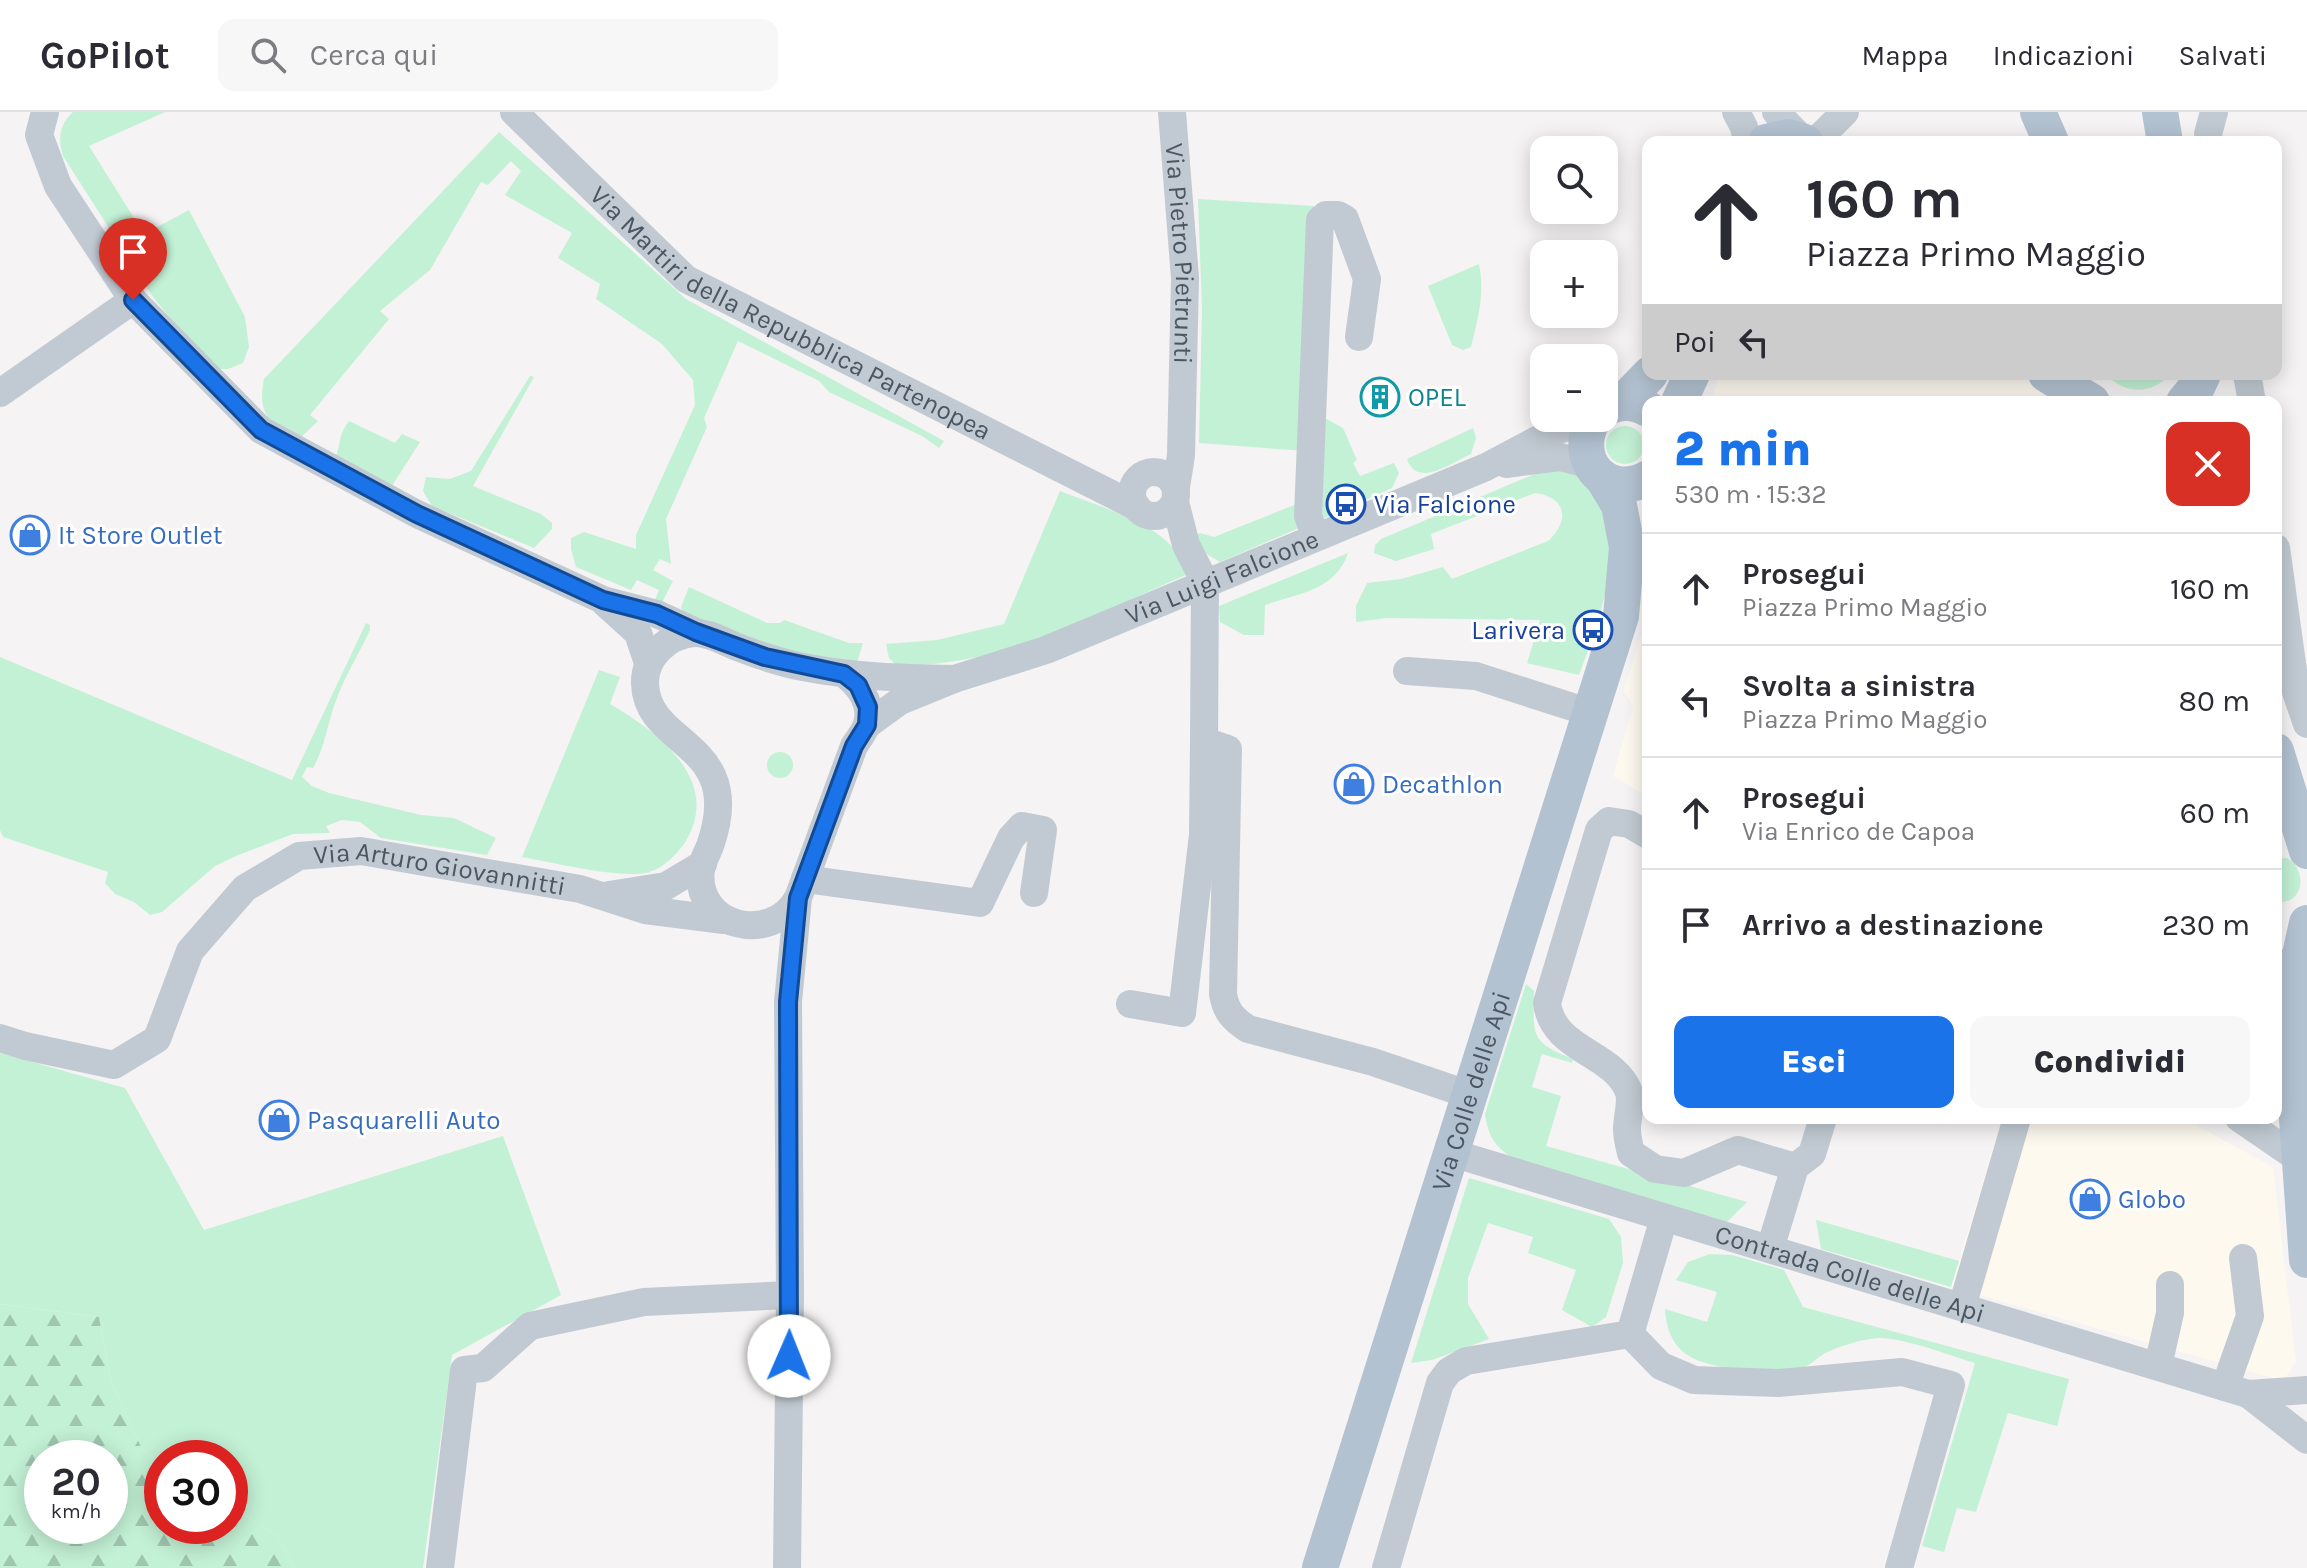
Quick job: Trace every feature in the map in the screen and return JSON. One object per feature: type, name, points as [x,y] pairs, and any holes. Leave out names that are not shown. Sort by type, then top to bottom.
[{"type":"main road","points":[[2038,112],[2048,136]]},
{"type":"main road","points":[[2160,112],[2164,136]]},
{"type":"main road","points":[[1618,405],[1644,380]]},
{"type":"main road","points":[[2056,380],[2082,396]]},
{"type":"main road","points":[[1593,432],[1585,441],[1586,454],[1597,471],[1624,484],[1642,480]]},
{"type":"main road","name":"Via Colle delle Api","points":[[1320,1568],[1621,616],[1627,547],[1619,505],[1597,471]]},
{"type":"main road","name":"Via Colle delle Api","points":[[1621,616],[1642,583]]},
{"type":"main road","points":[[2282,770],[2307,851]]},
{"type":"main road","points":[[2282,843],[2294,844],[2307,851]]},
{"type":"main road","points":[[2282,917],[2293,916],[2307,908]]},
{"type":"main road","points":[[2307,923],[2291,1007],[2307,1260]]},
{"type":"main road","points":[[2282,982],[2291,1007]]},
{"type":"street","points":[[45,112],[39,135],[58,186],[133,300],[261,430],[417,514],[603,600],[638,633],[648,663],[645,684],[654,711],[668,728],[698,752],[716,787],[717,822],[703,864],[702,885],[704,895],[724,920]]},
{"type":"street","name":"Via Martiri della Repubblica Partenopea","points":[[514,112],[686,279],[1143,512]]},
{"type":"street","name":"Via Pietro Pietrunti","points":[[1172,112],[1185,278],[1181,455],[1176,495],[1186,545],[1205,582]]},
{"type":"street","points":[[1736,112],[1746,136]]},
{"type":"street","points":[[1776,112],[1802,136]]},
{"type":"street","points":[[1814,136],[1845,112]]},
{"type":"street","points":[[2208,136],[2214,112]]},
{"type":"street","points":[[1316,537],[1308,516],[1320,220],[1326,215],[1338,215],[1345,219],[1367,279],[1359,337]]},
{"type":"street","points":[[0,393],[133,300]]},
{"type":"street","name":"Via Pietro Pietrunti","points":[[1141,476],[1164,441],[1181,394]]},
{"type":"street","name":"Via Luigi Falcione","points":[[867,725],[900,701],[954,679],[1046,650],[1486,467],[1553,432]]},
{"type":"street","name":"Via Luigi Falcione","points":[[1486,467],[1560,457],[1597,471]]},
{"type":"street","points":[[1090,483],[1159,472],[1166,475],[1176,495],[1165,514],[1143,512],[1132,493],[1141,476]]},
{"type":"street","name":"Via Pietro Pietrunti","points":[[1143,512],[1186,545]]},
{"type":"street","points":[[1130,1004],[1182,1013],[1203,835],[1205,582]]},
{"type":"street","name":"Via Luigi Falcione","points":[[603,600],[657,614],[765,657],[844,674],[954,679]]},
{"type":"street","points":[[2282,616],[2296,692],[2307,724]]},
{"type":"street","points":[[648,663],[655,653],[678,637],[696,632]]},
{"type":"street","points":[[1407,671],[1476,676],[1591,713]]},
{"type":"street","points":[[754,927],[768,924],[787,912],[802,888],[854,746],[867,725],[865,699],[858,685],[844,674]]},
{"type":"street","points":[[1204,741],[1228,749],[1223,994],[1226,1009],[1235,1021],[1248,1029],[1373,1062],[1470,1095]]},
{"type":"street","points":[[1642,832],[1629,824],[1609,821],[1599,830],[1547,1003],[1548,1017],[1557,1030],[1617,1074],[1630,1093],[1627,1131],[1631,1153],[1655,1169],[1684,1173],[1738,1150],[1795,1167]]},
{"type":"street","points":[[802,888],[980,903],[1011,838],[1022,826],[1043,830],[1034,893]]},
{"type":"street","name":"Via Arturo Giovannitti","points":[[0,1038],[114,1065],[157,1039],[190,951],[245,888],[299,856],[361,851],[580,889],[645,910],[754,927]]},
{"type":"street","name":"Via Arturo Giovannitti","points":[[604,895],[666,886],[703,864]]},
{"type":"street","points":[[787,1568],[790,1295],[788,1002],[802,888]]},
{"type":"street","points":[[754,927],[769,939],[776,951],[788,1002]]},
{"type":"street","points":[[1770,1249],[1795,1167],[1812,1154],[1821,1124]]},
{"type":"street","points":[[1962,1307],[2015,1124]]},
{"type":"street","points":[[2248,1124],[2299,1159]]},
{"type":"street","name":"Contrada Colle delle Api","points":[[1452,1153],[2236,1391],[2307,1440]]},
{"type":"street","points":[[1630,1334],[1664,1218]]},
{"type":"street","points":[[2236,1391],[2250,1316],[2243,1258]]},
{"type":"street","points":[[2158,1366],[2170,1313],[2170,1285]]},
{"type":"street","points":[[440,1568],[464,1370],[483,1368],[530,1326],[644,1302],[790,1295]]},
{"type":"street","points":[[1386,1568],[1440,1383],[1449,1371],[1466,1361],[1630,1334]]},
{"type":"street","points":[[1630,1334],[1661,1366],[1694,1380],[1778,1383],[1902,1372],[1951,1385],[1899,1568]]},
{"type":"street","name":"Contrada Colle delle Api","points":[[2236,1391],[2307,1390]]},
{"type":"shaded area","points":[[1717,380],[2029,380],[2045,396],[1713,396]]},
{"type":"shaded area","points":[[1642,632],[1642,793],[1613,776],[1633,706],[1624,691]]},
{"type":"shaded area","points":[[2000,1124],[2199,1124],[2199,1127],[2273,1167],[2296,1362],[2283,1381],[1951,1287]]},
{"type":"green space","points":[[73,112],[165,112],[89,146],[144,234],[189,210],[245,317],[249,347],[243,363],[228,369],[212,369],[153,297],[63,156],[61,132]]},
{"type":"green space","points":[[499,132],[686,299],[944,441],[939,448],[922,436],[829,392],[819,381],[738,341],[704,418],[707,427],[666,519],[671,564],[660,559],[653,570],[673,581],[662,603],[655,600],[659,590],[637,580],[631,590],[576,567],[571,538],[584,532],[636,549],[636,535],[695,405],[693,380],[662,344],[596,299],[600,284],[558,258],[572,233],[505,195],[521,171],[511,161],[488,185],[481,182],[430,270],[380,311],[389,319],[310,415],[318,421],[299,439],[280,428],[264,410],[264,379]]},
{"type":"green space","points":[[1198,199],[1314,206],[1304,451],[1199,443],[1202,310]]},
{"type":"green space","points":[[1479,264],[1481,296],[1478,316],[1471,347],[1463,350],[1452,345],[1428,286]]},
{"type":"green space","points":[[530,376],[534,377],[473,486],[541,514],[552,523],[552,529],[534,548],[432,506],[423,491],[426,477],[450,479],[471,471]]},
{"type":"green space","points":[[2112,380],[2164,380],[2138,390]]},
{"type":"green space","points":[[1319,415],[1343,428],[1357,460],[1353,463],[1360,476],[1394,463],[1399,473],[1392,488],[1325,518],[1317,514]]},
{"type":"green space","points":[[349,421],[395,443],[402,434],[420,442],[390,489],[335,459]]},
{"type":"green space","points":[[1618,427],[1632,427],[1642,436],[1642,454],[1632,463],[1618,463],[1607,452],[1607,438],[1610,432],[1618,432]]},
{"type":"green space","points":[[1473,428],[1476,438],[1471,454],[1435,471],[1418,472],[1412,468],[1407,459]]},
{"type":"green space","points":[[1566,469],[1597,487],[1608,506],[1613,564],[1597,625],[1583,621],[1579,633],[1593,637],[1579,675],[1527,663],[1540,620],[1387,618],[1356,622],[1356,606],[1367,583],[1401,579],[1443,567],[1452,579],[1548,541],[1560,526],[1562,511],[1554,499],[1535,493],[1431,534],[1434,549],[1396,561],[1374,553],[1375,545],[1381,539],[1544,470]]},
{"type":"green space","points":[[1060,491],[1123,515],[1154,531],[1176,552],[1188,574],[1010,649],[935,664],[896,665],[889,658],[886,644],[937,640],[1004,624]]},
{"type":"green space","points":[[1302,502],[1299,528],[1220,562],[1205,553],[1194,536],[1200,533],[1214,537]]},
{"type":"green space","points":[[1348,553],[1342,566],[1325,583],[1265,605],[1264,635],[1244,635],[1220,622],[1219,606]]},
{"type":"green space","points":[[689,587],[767,623],[784,620],[849,643],[863,643],[856,666],[805,660],[684,615],[681,607]]},
{"type":"green space","points":[[366,623],[370,625],[370,630],[341,689],[317,759],[313,768],[307,767],[302,777],[312,786],[329,793],[421,815],[454,818],[496,838],[487,855],[381,838],[360,822],[342,820],[326,826],[330,833],[293,834],[215,866],[162,912],[150,915],[134,902],[115,894],[105,883],[108,872],[3,837],[0,830],[0,657],[292,780]]},
{"type":"green space","points":[[599,670],[620,677],[610,704],[647,729],[680,760],[696,798],[695,819],[686,841],[670,860],[649,872],[605,872],[522,857]]},
{"type":"green space","points":[[780,752],[789,756],[793,765],[789,774],[780,778],[771,774],[767,765],[771,756]]},
{"type":"green space","points":[[2282,858],[2294,863],[2300,885],[2293,898],[2282,901]]},
{"type":"green space","points":[[1526,984],[1534,991],[1537,1036],[1549,1048],[1573,1059],[1572,1063],[1542,1054],[1532,1087],[1561,1096],[1546,1146],[1747,1202],[1727,1222],[1518,1162],[1495,1142],[1485,1114]]},
{"type":"green space","points":[[0,1053],[125,1088],[204,1230],[503,1136],[561,1295],[452,1355],[423,1568],[295,1568],[276,1535],[248,1517],[248,1440],[144,1440],[144,1452],[111,1382],[99,1317],[0,1304]]},
{"type":"green space","points":[[1469,1178],[1609,1219],[1621,1237],[1623,1263],[1606,1317],[1592,1327],[1562,1310],[1576,1270],[1528,1253],[1533,1237],[1488,1223],[1468,1278],[1468,1304],[1489,1339],[1432,1360],[1411,1363]]},
{"type":"green space","points":[[1816,1220],[1959,1261],[1951,1287],[1821,1249]]},
{"type":"green space","points":[[1710,1254],[1732,1255],[1784,1270],[1803,1307],[2069,1379],[2057,1426],[2008,1413],[1976,1512],[1957,1508],[1944,1552],[1922,1546],[1975,1363],[1914,1344],[1879,1338],[1837,1348],[1807,1366],[1793,1370],[1746,1370],[1699,1361],[1683,1352],[1674,1341],[1665,1309],[1707,1322],[1717,1292],[1676,1280],[1688,1262]]},
{"type":"green space","points":[[0,1304],[99,1317],[111,1382],[144,1452],[144,1544],[248,1544],[248,1517],[276,1535],[295,1568],[0,1568]]},
{"type":"place","name":"OPEL","points":[[1380,397]]},
{"type":"place","name":"Via Falcione","points":[[1346,504]]},
{"type":"place","name":"It Store Outlet","points":[[30,535]]},
{"type":"place","name":"Larivera","points":[[1593,630]]},
{"type":"place","name":"Decathlon","points":[[1354,784]]},
{"type":"place","name":"Pasquarelli Auto","points":[[279,1120]]},
{"type":"place","name":"Globo","points":[[2090,1199]]},
{"type":"route","points":[[133,300],[261,430],[417,514],[603,600],[657,614],[765,657],[844,674],[858,685],[868,707],[867,725],[854,746],[798,898],[788,1002],[789,1356]]}]
